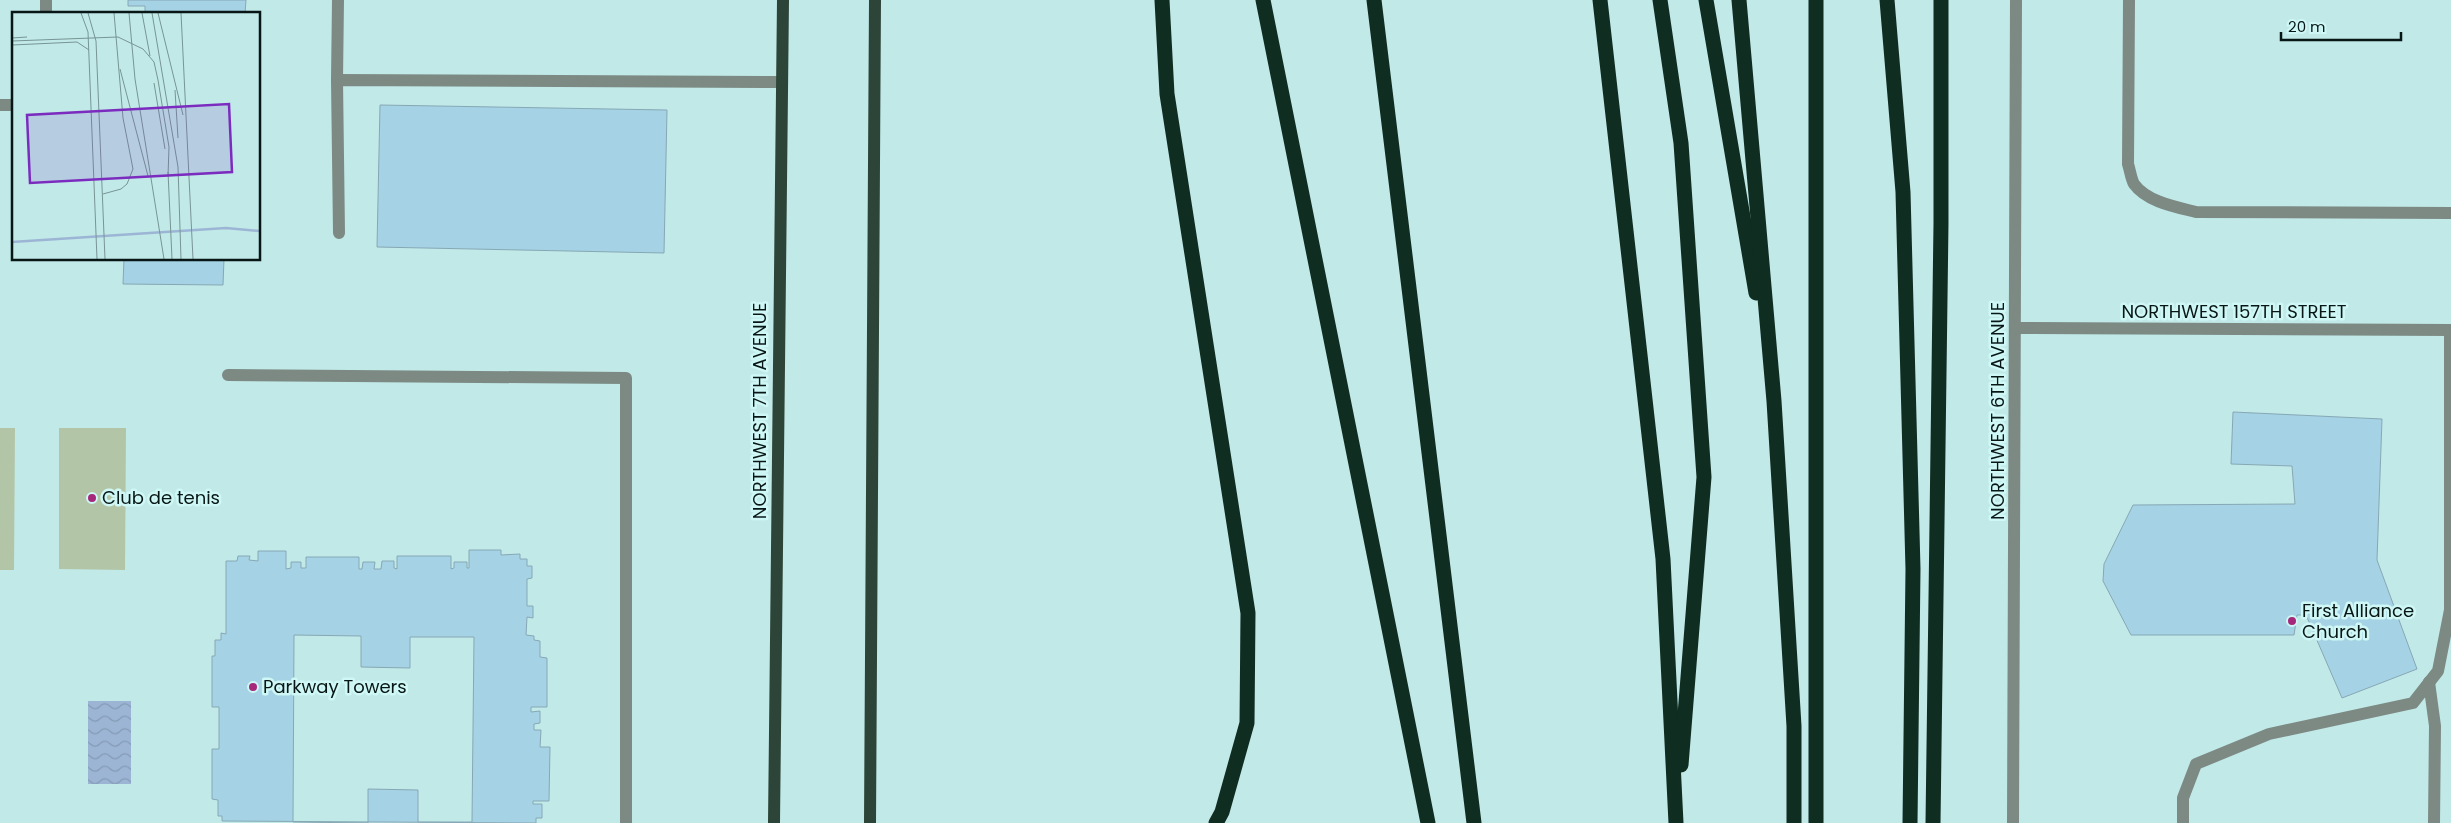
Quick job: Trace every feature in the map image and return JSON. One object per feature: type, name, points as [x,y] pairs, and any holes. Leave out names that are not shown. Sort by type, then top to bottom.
[{"type":"highway","points":[[1162,0],[1167,94],[1248,612],[1247,723],[1222,812],[1216,823]]},
{"type":"highway","points":[[1263,0],[1428,823]]},
{"type":"highway","points":[[1374,0],[1474,823]]},
{"type":"highway","points":[[1600,0],[1664,559],[1677,823]]},
{"type":"highway","points":[[1660,0],[1681,143],[1704,477],[1677,823]]},
{"type":"highway","points":[[1706,0],[1774,401]]},
{"type":"highway","points":[[1739,0],[1774,401],[1794,726],[1794,823]]},
{"type":"highway","points":[[1816,0],[1816,823]]},
{"type":"highway","points":[[1887,0],[1903,192],[1913,570],[1910,823]]},
{"type":"highway","points":[[1933,823],[1941,222],[1941,0]]},
{"type":"main road","name":"NORTHWEST 7TH AVENUE","points":[[774,823],[782,0]]},
{"type":"main road","points":[[870,823],[875,0]]},
{"type":"street","points":[[338,0],[339,233]]},
{"type":"street","name":"NORTHWEST 6TH AVENUE","points":[[2013,823],[2016,0]]},
{"type":"street","points":[[2129,0],[2128,164],[2134,183],[2148,195],[2171,206],[2196,212],[2451,212]]},
{"type":"street","points":[[337,80],[780,82]]},
{"type":"street","name":"NORTHWEST 157TH STREET","points":[[2016,328],[2450,330]]},
{"type":"street","points":[[2183,823],[2183,798],[2196,764],[2269,734],[2413,703],[2438,671],[2450,610],[2450,330]]},
{"type":"street","points":[[228,374],[626,378],[626,823]]},
{"type":"street","points":[[2429,682],[2435,726],[2434,823]]},
{"type":"green space","points":[[0,428],[15,428],[14,570],[0,570]]},
{"type":"green space","name":"Club de tenis","points":[[59,428],[126,428],[125,570],[59,569]]},
{"type":"water","points":[[88,701],[131,701],[131,784],[88,784]]},
{"type":"building","points":[[128,0],[246,0],[245,12],[145,12],[145,6],[128,6]]},
{"type":"building","points":[[380,105],[667,110],[664,253],[377,247]]},
{"type":"building","points":[[124,260],[224,260],[223,285],[123,284]]},
{"type":"building","points":[[2233,412],[2382,419],[2377,560],[2417,669],[2342,698],[2306,615],[2297,615],[2294,635],[2131,635],[2103,581],[2104,564],[2133,505],[2295,504],[2292,466],[2231,464]]},
{"type":"building","name":"Parkway Towers","points":[[469,550],[501,550],[501,555],[520,554],[520,559],[527,559],[527,566],[532,566],[532,578],[527,579],[527,606],[533,606],[533,618],[527,617],[526,635],[534,636],[534,640],[540,641],[540,657],[547,658],[547,707],[531,707],[531,712],[540,711],[540,723],[534,724],[534,730],[541,730],[540,747],[550,747],[549,801],[533,801],[533,804],[542,804],[542,818],[536,818],[536,823],[368,822],[368,789],[418,790],[418,822],[472,822],[474,637],[410,637],[410,668],[361,667],[361,636],[294,635],[293,821],[222,821],[222,816],[218,816],[218,800],[212,799],[212,749],[219,749],[219,707],[212,707],[212,656],[215,656],[215,640],[221,640],[221,633],[226,634],[226,561],[237,561],[238,556],[250,556],[249,560],[258,561],[258,551],[286,551],[286,569],[291,568],[291,562],[301,562],[301,568],[306,568],[306,557],[359,557],[359,569],[362,569],[363,562],[375,562],[374,569],[381,569],[382,561],[394,561],[394,568],[397,569],[397,556],[451,556],[451,569],[454,568],[454,562],[467,562],[467,568],[469,568]]},
{"type":"place","name":"Club de tenis","points":[[92,498]]},
{"type":"place","name":"First Alliance Church","points":[[2292,621]]},
{"type":"place","name":"Parkway Towers","points":[[253,687]]}]
